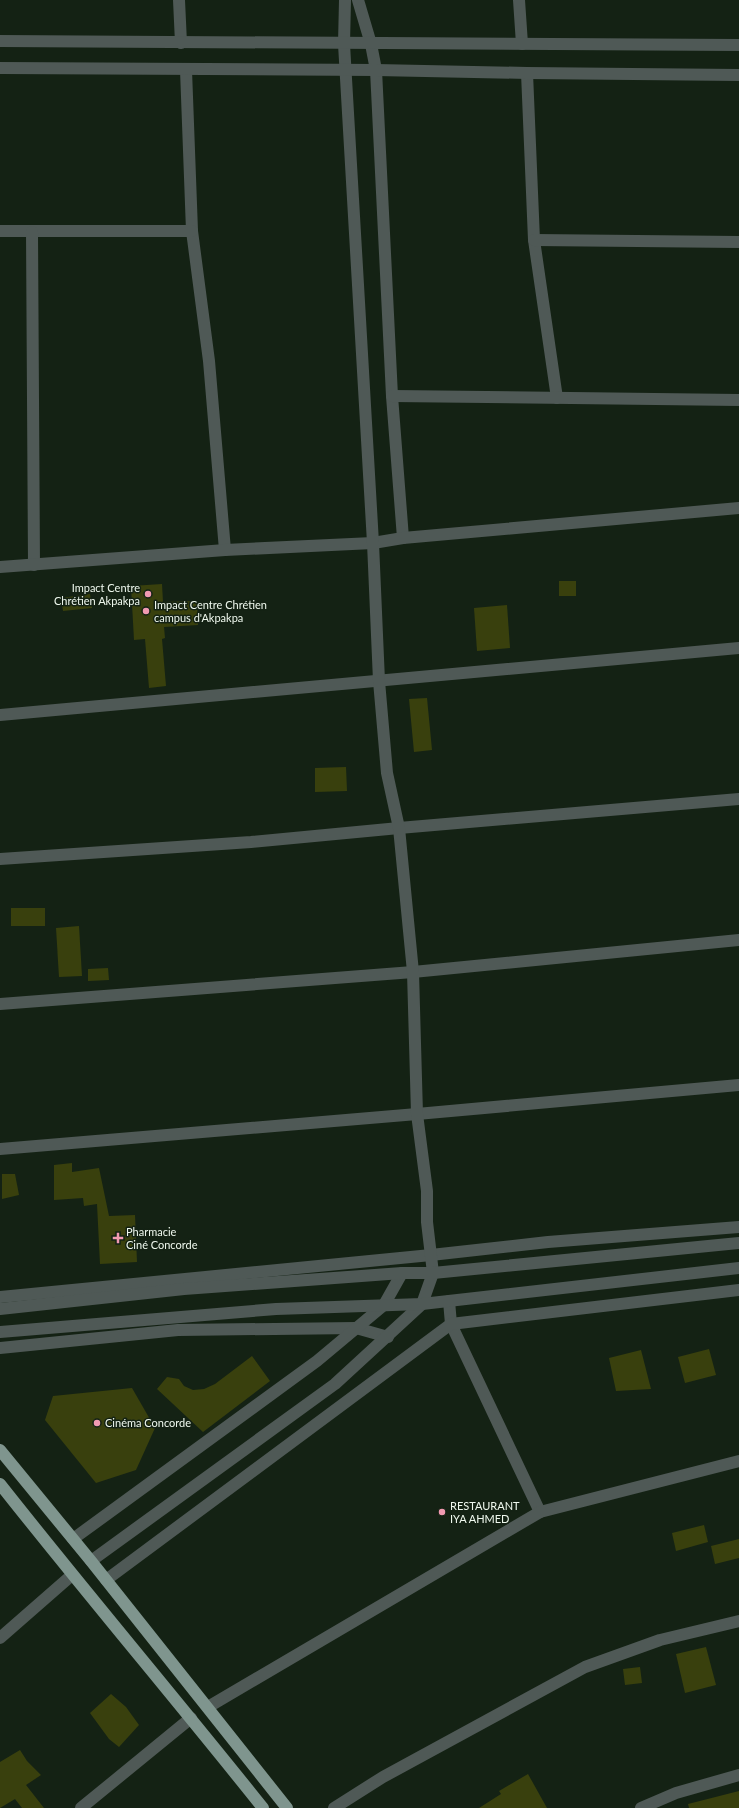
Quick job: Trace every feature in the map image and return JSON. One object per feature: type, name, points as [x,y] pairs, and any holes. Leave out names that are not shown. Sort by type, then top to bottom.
[{"type":"main road","points":[[0,1450],[91,1561],[287,1808]]},
{"type":"main road","points":[[0,1484],[72,1575],[191,1718],[263,1808]]},
{"type":"street","points":[[179,0],[181,43]]},
{"type":"street","points":[[91,1561],[335,1384],[388,1337],[422,1304],[433,1273],[427,1222],[427,1191],[416,1114],[413,972],[399,828],[387,773],[379,681],[373,543],[344,44],[345,0]]},
{"type":"street","points":[[358,0],[371,44],[376,70],[392,396],[403,538]]},
{"type":"street","points":[[519,0],[522,44]]},
{"type":"street","points":[[0,41],[739,45]]},
{"type":"street","points":[[0,68],[376,70],[527,74],[739,75]]},
{"type":"street","points":[[186,70],[192,231],[209,361],[225,550]]},
{"type":"street","points":[[527,74],[534,240],[557,398]]},
{"type":"street","points":[[0,231],[192,231]]},
{"type":"street","points":[[32,232],[34,565]]},
{"type":"street","points":[[534,240],[739,242]]},
{"type":"street","points":[[392,396],[739,400]]},
{"type":"street","points":[[0,568],[225,550],[373,543],[403,538],[739,508]]},
{"type":"street","points":[[0,715],[739,648]]},
{"type":"street","points":[[0,859],[251,842],[739,799]]},
{"type":"street","points":[[0,1004],[413,972],[739,940]]},
{"type":"street","points":[[0,1150],[739,1085]]},
{"type":"street","points":[[0,1297],[432,1255],[548,1242],[739,1227]]},
{"type":"street","points":[[0,1309],[184,1289],[402,1273],[433,1273],[739,1243]]},
{"type":"street","points":[[0,1332],[276,1309],[449,1302],[739,1268]]},
{"type":"street","points":[[73,1539],[317,1361],[384,1305],[402,1273]]},
{"type":"street","points":[[106,1580],[451,1324],[739,1290]]},
{"type":"street","points":[[449,1302],[451,1324],[540,1512]]},
{"type":"street","points":[[0,1348],[178,1330],[356,1328],[388,1337]]},
{"type":"street","points":[[208,1707],[540,1512],[739,1461]]},
{"type":"street","points":[[0,1638],[72,1575]]},
{"type":"street","points":[[334,1808],[384,1777],[585,1668],[660,1640],[739,1621]]},
{"type":"street","points":[[81,1808],[191,1718]]},
{"type":"street","points":[[642,1808],[676,1793],[739,1775]]},
{"type":"building","points":[[559,581],[576,581],[576,596],[559,596]]},
{"type":"building","points":[[162,584],[163,602],[197,601],[198,625],[164,627],[165,638],[162,639],[166,686],[149,688],[145,639],[134,640],[131,586]]},
{"type":"building","points":[[90,594],[92,608],[63,611],[61,598]]},
{"type":"building","points":[[507,605],[510,648],[477,651],[474,608]]},
{"type":"building","points":[[427,698],[432,750],[414,752],[409,699]]},
{"type":"building","points":[[346,767],[347,791],[315,792],[315,768]]},
{"type":"building","points":[[11,908],[45,908],[45,926],[11,926]]},
{"type":"building","points":[[79,926],[82,976],[59,977],[56,928]]},
{"type":"building","points":[[108,968],[109,980],[88,981],[88,969]]},
{"type":"building","points":[[72,1163],[72,1172],[99,1168],[109,1216],[135,1215],[137,1262],[100,1264],[97,1204],[84,1206],[83,1198],[54,1200],[54,1165]]},
{"type":"building","points":[[2,1174],[15,1174],[19,1195],[2,1199]]},
{"type":"building","points":[[709,1349],[716,1375],[685,1383],[678,1357]]},
{"type":"building","points":[[641,1350],[651,1389],[616,1391],[609,1358]]},
{"type":"building","points":[[252,1356],[270,1381],[203,1432],[157,1389],[167,1377],[179,1379],[184,1386],[193,1390],[204,1389],[215,1384]]},
{"type":"building","points":[[132,1388],[155,1428],[136,1470],[96,1483],[45,1420],[53,1396]]},
{"type":"building","points":[[704,1525],[708,1542],[676,1551],[672,1533]]},
{"type":"building","points":[[739,1539],[739,1558],[715,1564],[711,1546]]},
{"type":"building","points":[[706,1647],[716,1685],[685,1693],[676,1654]]},
{"type":"building","points":[[640,1667],[642,1683],[625,1685],[623,1669]]},
{"type":"building","points":[[111,1694],[126,1707],[139,1725],[119,1747],[109,1739],[90,1713]]},
{"type":"building","points":[[20,1750],[27,1761],[41,1775],[26,1785],[44,1808],[22,1808],[15,1799],[0,1808],[0,1762]]},
{"type":"building","points":[[528,1774],[547,1808],[479,1808],[501,1794],[499,1791]]},
{"type":"building","points":[[739,1791],[739,1808],[689,1808],[688,1804]]},
{"type":"place","name":"Impact Centre Chrétien Akpakpa","points":[[148,594]]},
{"type":"place","name":"Impact Centre Chrétien campus d'Akpakpa","points":[[146,611]]},
{"type":"place","name":"Pharmacie Ciné Concorde","points":[[118,1238]]},
{"type":"place","name":"Cinéma Concorde","points":[[97,1423]]},
{"type":"place","name":"RESTAURANT IYA AHMED","points":[[442,1512]]}]
